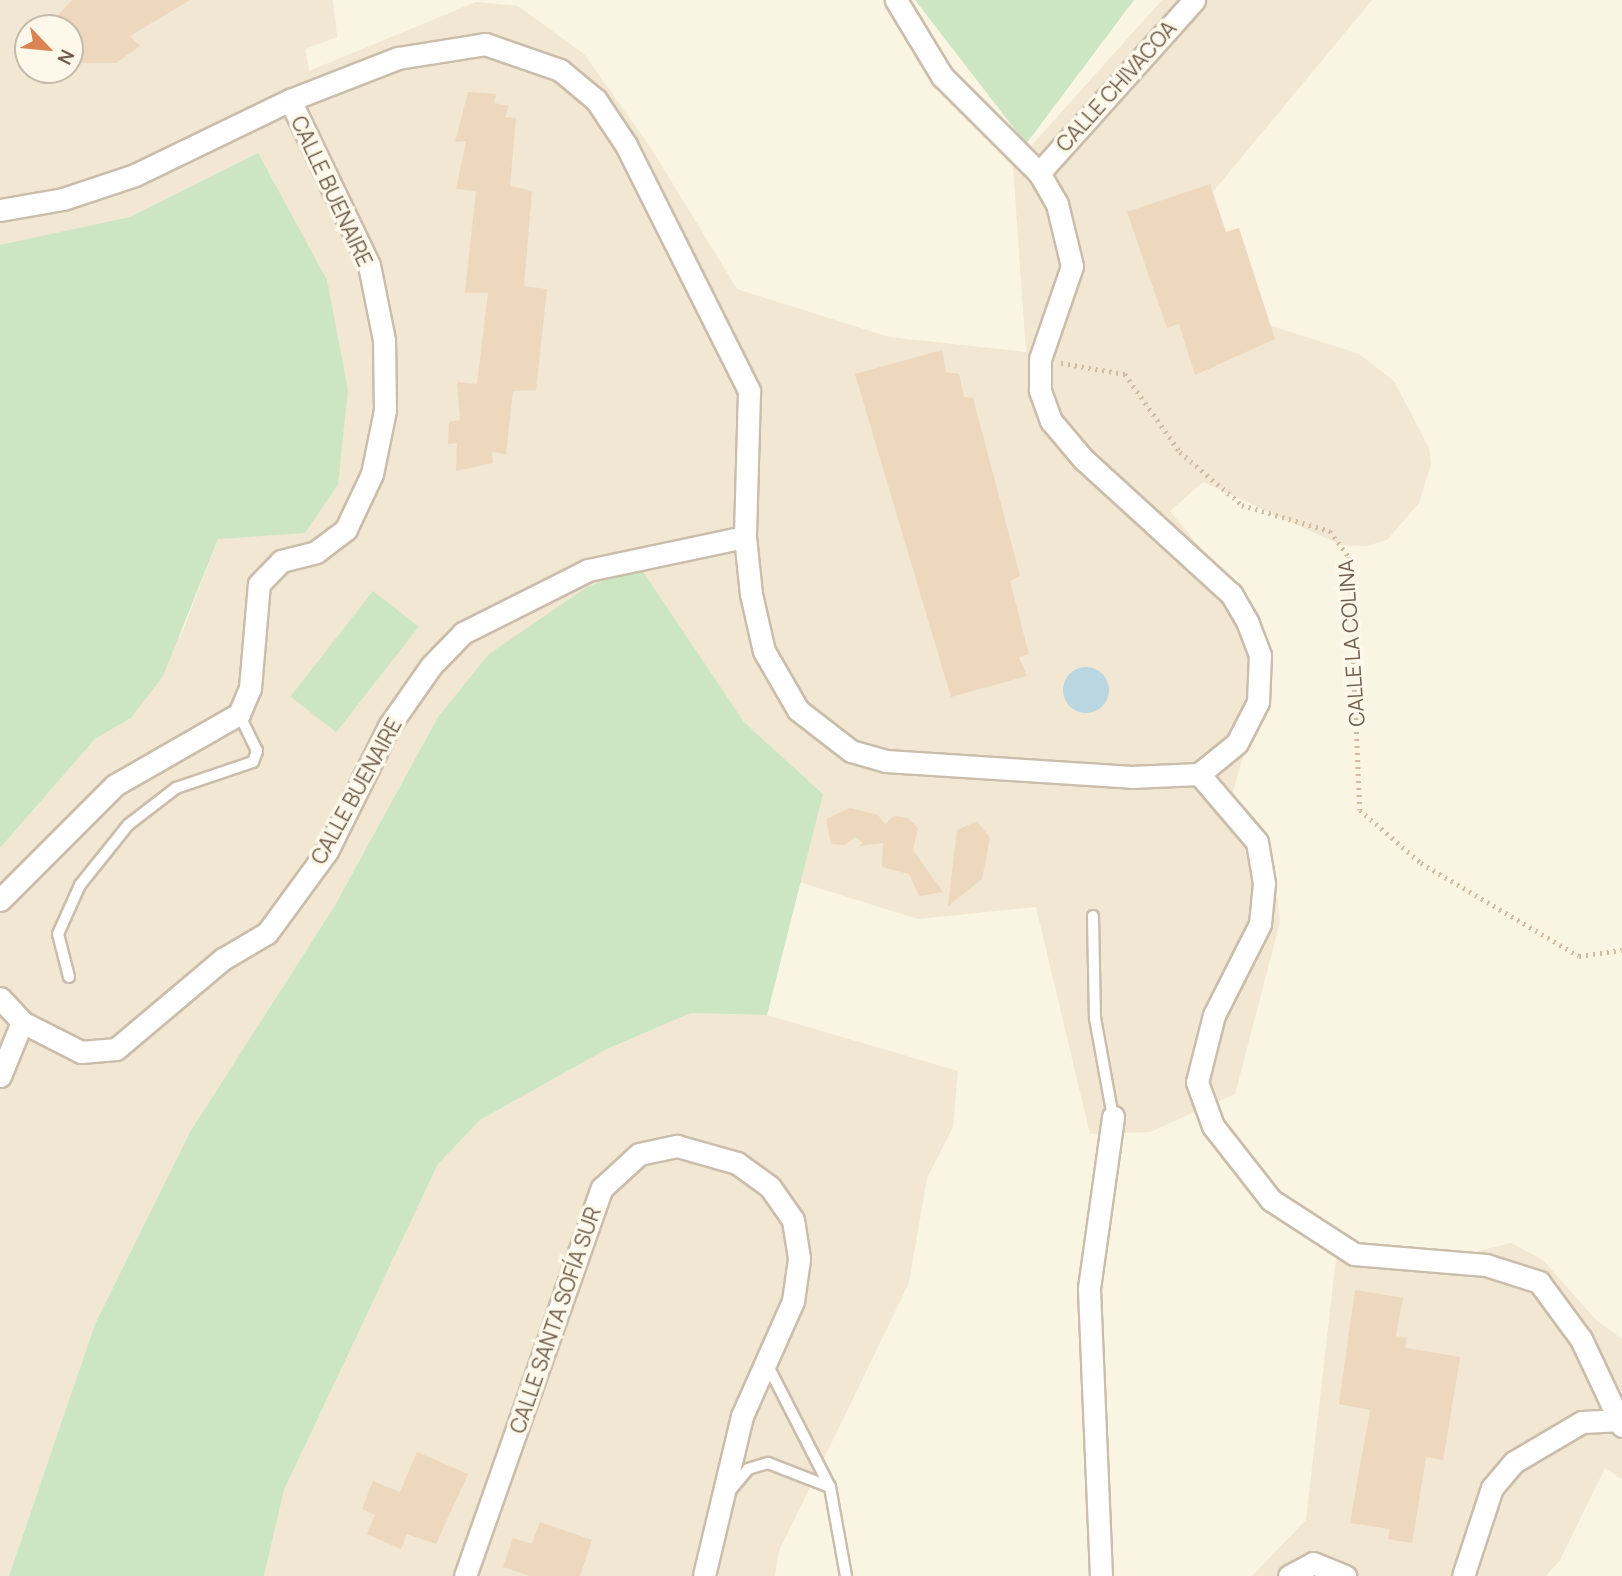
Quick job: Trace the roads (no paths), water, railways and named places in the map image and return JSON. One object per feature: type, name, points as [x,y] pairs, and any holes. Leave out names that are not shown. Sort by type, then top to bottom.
[{"type":"street","points":[[0,209],[63,199],[135,175],[290,100],[398,58],[485,44],[560,70],[596,100],[660,208],[749,391],[745,537],[762,640],[781,687],[816,727],[851,751],[927,766],[1199,774],[1237,743],[1258,702],[1261,655],[1231,594],[1084,460],[1051,421],[1040,390],[1040,359],[1072,267],[1057,204],[1039,173],[942,76],[896,0]]},
{"type":"street","name":"CALLE CHIVACOA","points":[[1039,173],[1194,0]]},
{"type":"street","name":"CALLE BUENAIRE","points":[[239,714],[250,688],[259,584],[281,561],[316,552],[346,529],[372,474],[385,410],[384,340],[369,265],[290,100]]},
{"type":"street","name":"CALLE BUENAIRE","points":[[0,998],[22,1022],[81,1052],[116,1049],[223,959],[267,933],[327,851],[390,726],[430,666],[463,633],[587,570],[745,537]]},
{"type":"street","points":[[0,900],[115,785],[239,714]]},
{"type":"street","points":[[1199,774],[1257,842],[1264,883],[1260,924],[1214,1015],[1197,1082],[1213,1126],[1271,1200],[1354,1254],[1486,1265],[1539,1282],[1581,1339],[1620,1423],[1582,1422],[1514,1462],[1492,1488],[1463,1576]]},
{"type":"street","points":[[0,1076],[22,1022]]},
{"type":"street","points":[[1101,1576],[1089,1288],[1113,1117]]},
{"type":"street","name":"CALLE SANTA SOFÍA SUR","points":[[465,1576],[602,1188],[619,1167],[660,1147],[718,1157],[770,1186],[793,1220],[799,1259],[793,1301],[742,1416],[718,1504],[704,1576]]},
{"type":"street","points":[[1289,1576],[1313,1563],[1346,1576]]},
{"type":"lane","points":[[69,977],[58,934],[80,885],[128,825],[176,788],[253,762],[257,751],[239,714]]},
{"type":"lane","points":[[1093,916],[1095,1018],[1113,1117]]},
{"type":"lane","points":[[766,1362],[830,1487],[846,1576]]},
{"type":"lane","points":[[718,1504],[748,1469],[768,1463],[830,1487]]},
{"type":"water","points":[[1086,667],[1102,674],[1109,690],[1102,706],[1086,713],[1070,706],[1063,690],[1070,674]]}]
